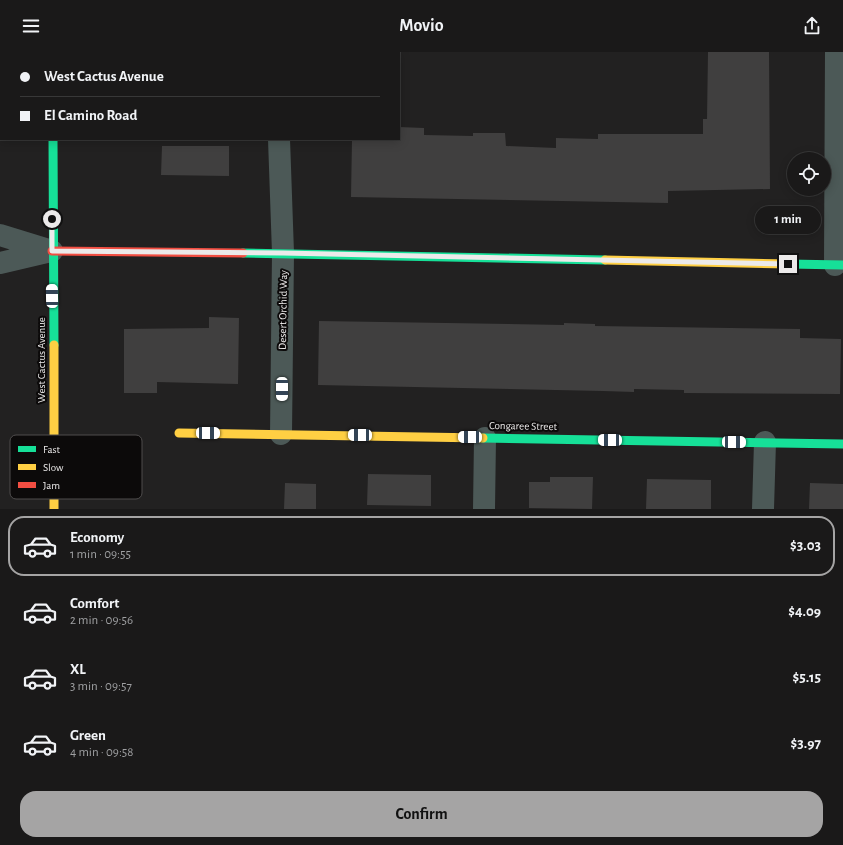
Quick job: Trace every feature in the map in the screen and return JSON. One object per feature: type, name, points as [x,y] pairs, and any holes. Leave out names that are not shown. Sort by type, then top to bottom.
[{"type":"street","points":[[0,263],[52,251],[283,253],[839,265],[836,52]]},
{"type":"street","name":"West Cactus Avenue","points":[[53,140],[53,435]]},
{"type":"street","name":"Desert Orchid Way","points":[[279,140],[283,253],[282,434]]},
{"type":"street","points":[[0,235],[52,251]]},
{"type":"street","name":"Congaree Street","points":[[179,433],[843,444]]},
{"type":"street","points":[[484,509],[485,438]]},
{"type":"street","points":[[763,509],[765,442]]},
{"type":"street","name":"West Cactus Avenue","points":[[54,499],[54,509]]},
{"type":"building","points":[[708,52],[769,52],[770,189],[668,191],[668,203],[351,197],[352,140],[400,140],[400,127],[424,128],[424,135],[473,136],[473,133],[505,133],[506,146],[556,148],[556,138],[598,139],[598,134],[703,134],[703,119],[707,119]]},
{"type":"building","points":[[162,146],[229,146],[229,176],[161,175]]},
{"type":"building","points":[[209,317],[239,318],[238,384],[157,382],[157,393],[124,393],[124,329],[209,328]]},
{"type":"building","points":[[319,321],[564,325],[564,323],[595,324],[595,326],[800,329],[800,338],[841,339],[840,394],[684,393],[684,390],[634,389],[634,392],[318,385]]},
{"type":"building","points":[[368,474],[431,475],[431,506],[367,505]]},
{"type":"building","points":[[550,477],[593,477],[592,509],[529,508],[529,482],[550,482]]},
{"type":"building","points":[[647,479],[711,480],[711,509],[646,509]]},
{"type":"building","points":[[285,483],[316,484],[316,509],[284,509]]},
{"type":"building","points":[[810,483],[843,484],[843,509],[809,509]]},
{"type":"traffic: fast","points":[[53,140],[54,345]]},
{"type":"traffic: fast","points":[[243,253],[605,260]]},
{"type":"traffic: fast","points":[[789,264],[843,265]]},
{"type":"traffic: fast","points":[[483,438],[843,444]]},
{"type":"traffic: slow","points":[[605,260],[789,264]]},
{"type":"traffic: slow","points":[[54,345],[54,435]]},
{"type":"traffic: slow","points":[[179,433],[483,438]]},
{"type":"traffic: slow","points":[[54,499],[54,509]]},
{"type":"traffic: jam","points":[[52,251],[243,253]]},
{"type":"route","points":[[52,219],[52,251],[283,253],[788,264]]}]
